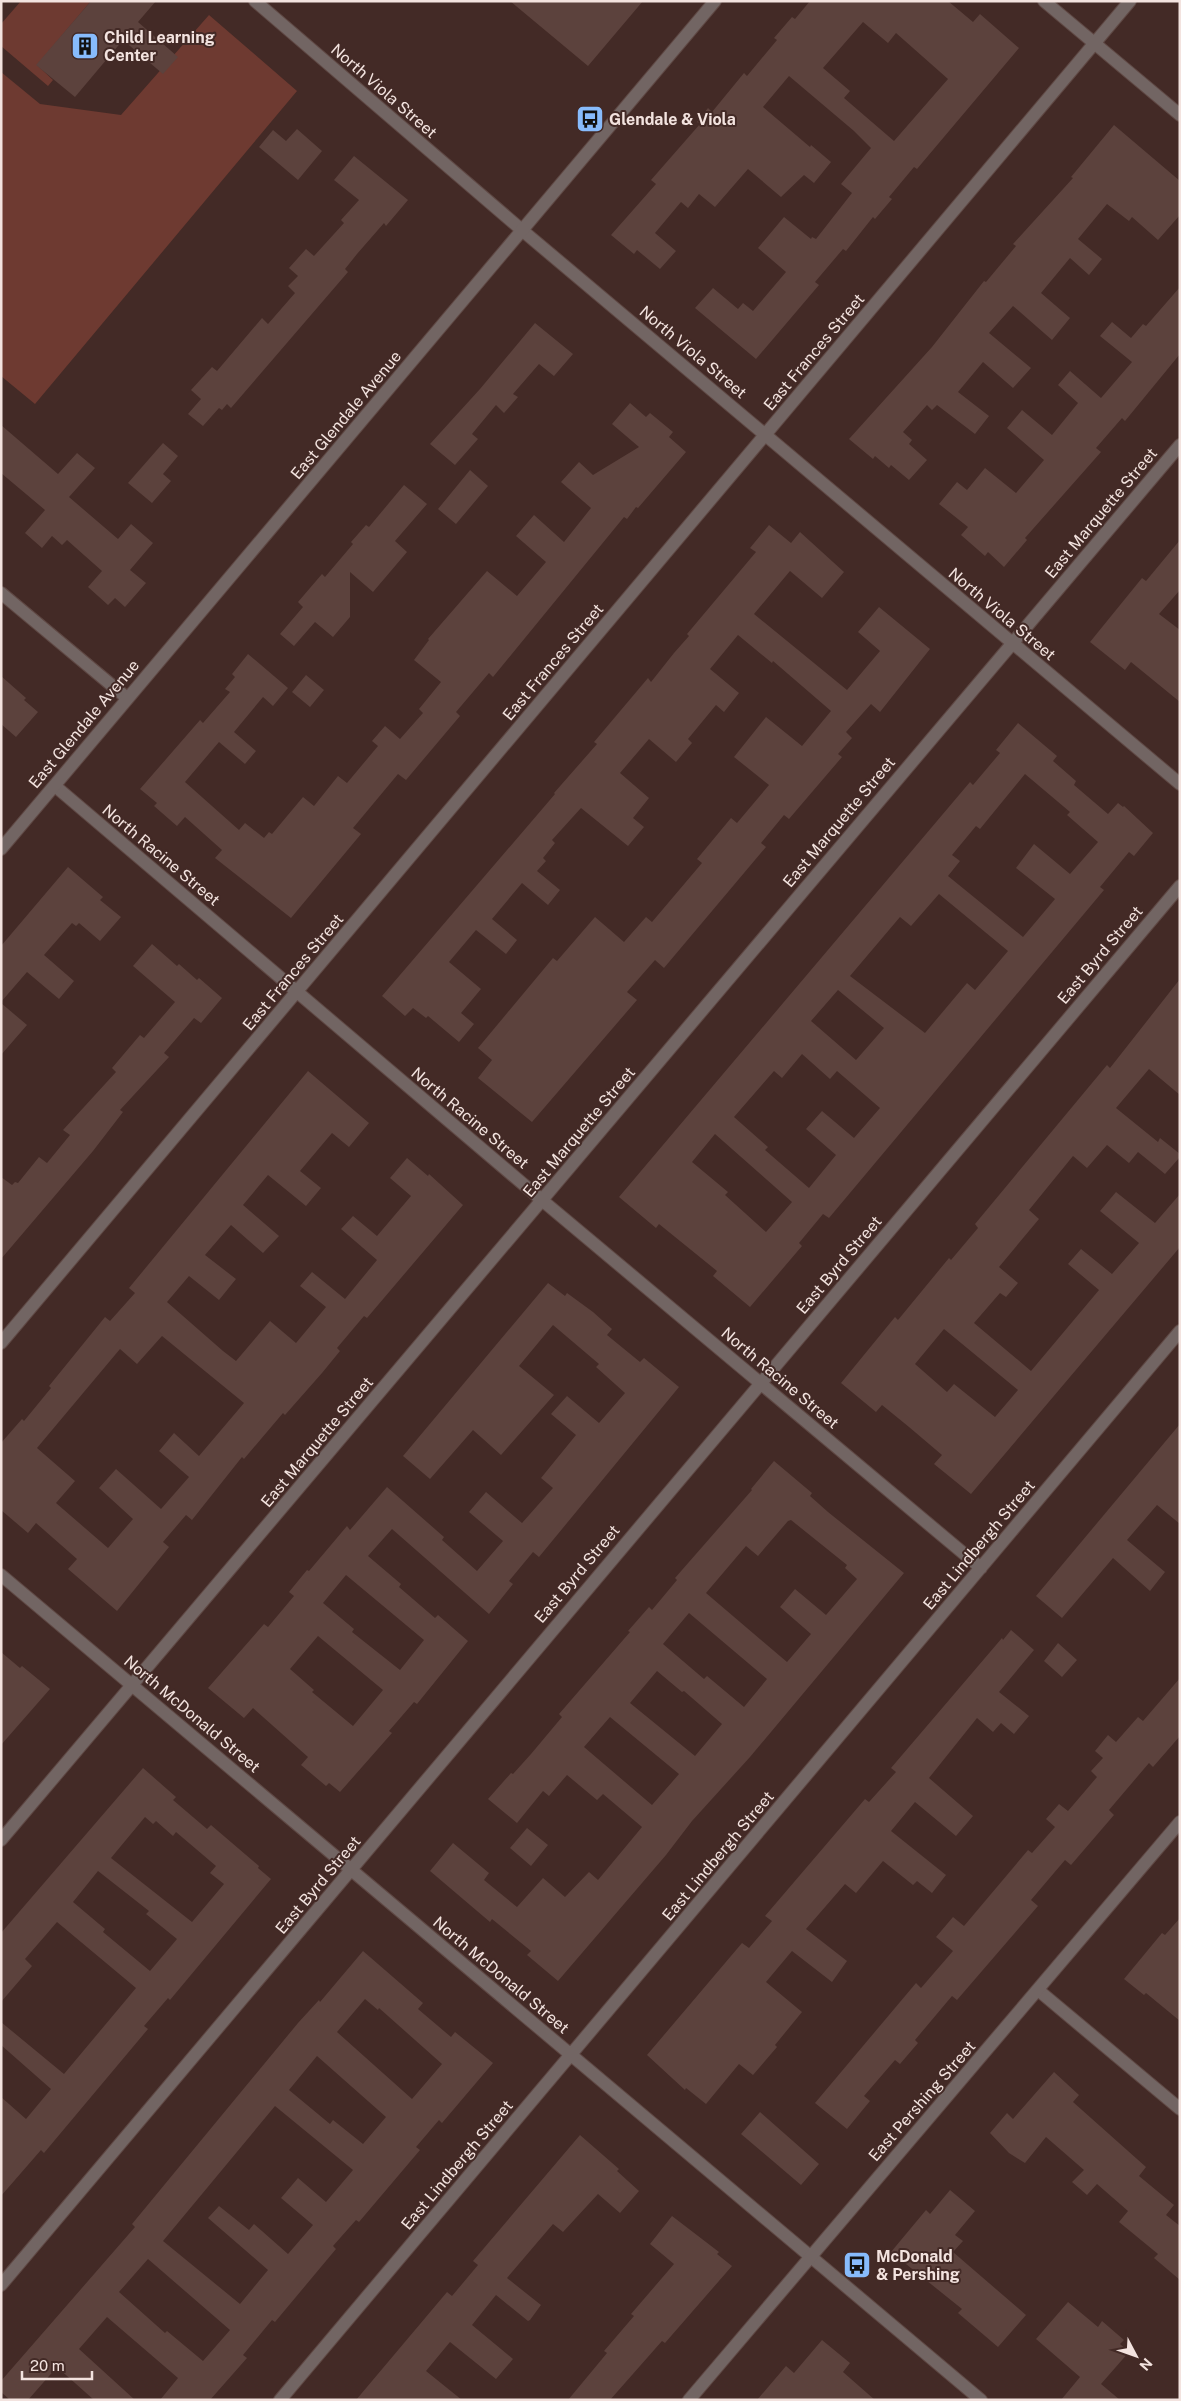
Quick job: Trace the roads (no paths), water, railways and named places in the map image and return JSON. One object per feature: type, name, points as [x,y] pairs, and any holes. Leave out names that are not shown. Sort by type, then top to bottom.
[{"type":"street","name":"North Viola Street","points":[[255,1],[523,231],[1180,784]]},
{"type":"street","name":"East Glendale Avenue","points":[[1,849],[715,1]]},
{"type":"street","points":[[1044,1],[1180,115]]},
{"type":"street","name":"East Frances Street","points":[[1,1343],[1130,1]]},
{"type":"street","name":"East Marquette Street","points":[[1,1840],[1180,445]]},
{"type":"street","points":[[1,592],[127,698]]},
{"type":"street","name":"North Racine Street","points":[[55,786],[543,1201],[981,1568]]},
{"type":"street","name":"East Byrd Street","points":[[1,2285],[1180,886]]},
{"type":"street","name":"East Lindbergh Street","points":[[280,2400],[1180,1331]]},
{"type":"street","name":"North McDonald Street","points":[[1,1575],[981,2400]]},
{"type":"street","name":"East Pershing Street","points":[[689,2400],[1180,1822]]},
{"type":"street","points":[[1038,1990],[1180,2109]]},
{"type":"place","name":"Child Learning Center","points":[[85,46]]},
{"type":"place","name":"Glendale & Viola","points":[[590,119]]},
{"type":"place","name":"McDonald & Pershing","points":[[857,2265]]}]
